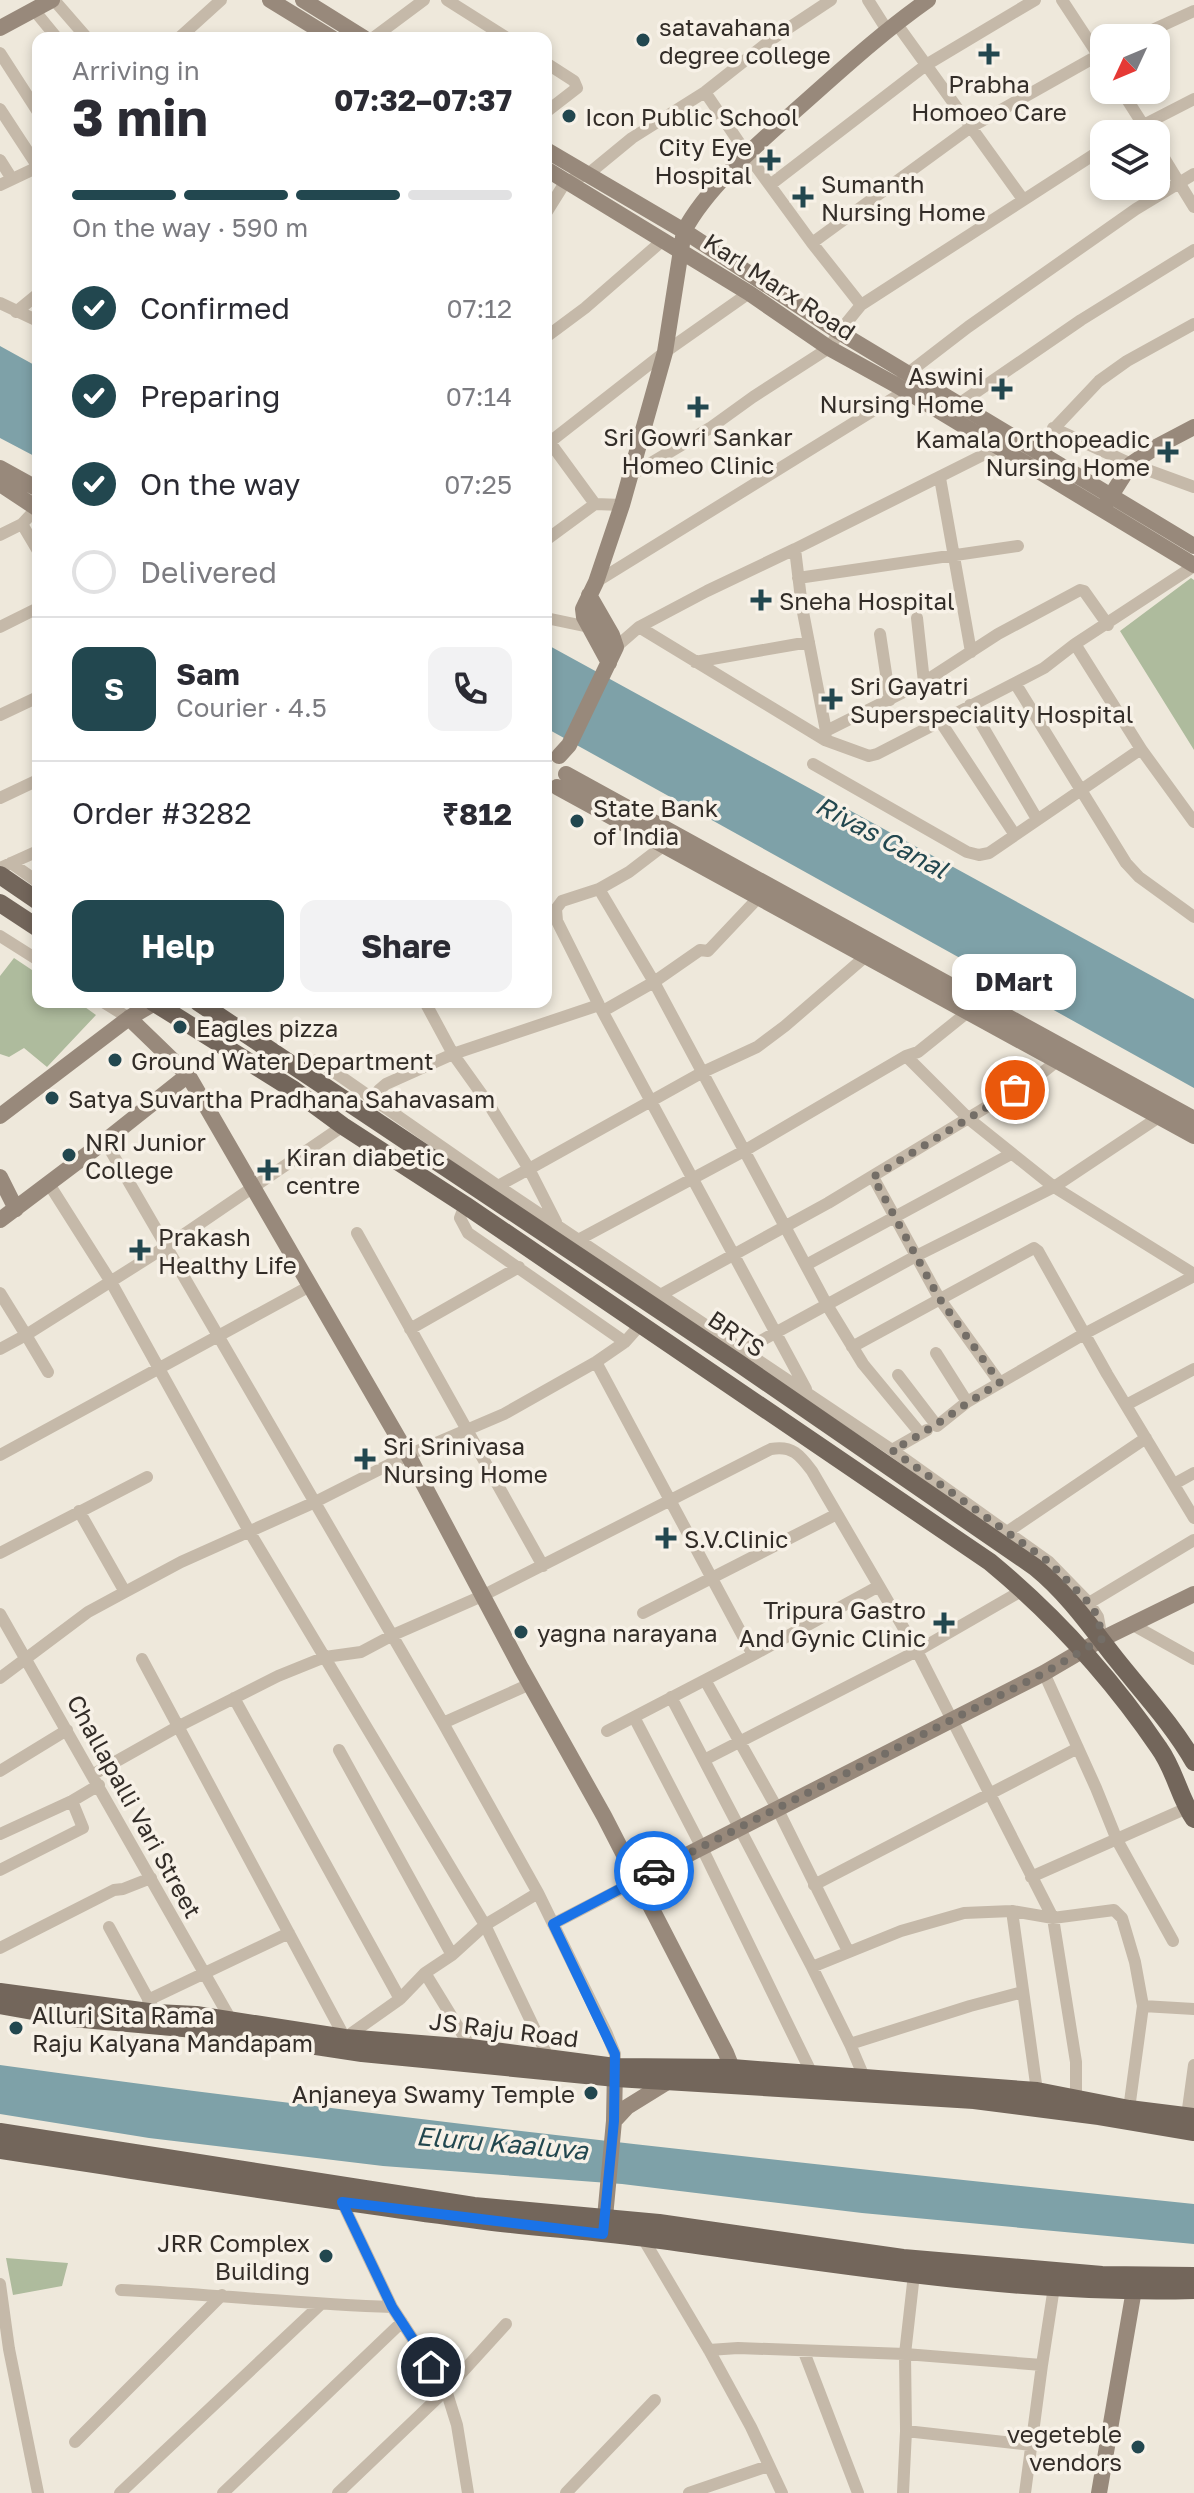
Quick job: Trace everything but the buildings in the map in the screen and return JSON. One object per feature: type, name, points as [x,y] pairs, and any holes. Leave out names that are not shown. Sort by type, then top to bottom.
[{"type":"main road","points":[[4,869],[32,895]]},
{"type":"main road","points":[[0,903],[32,924]]},
{"type":"main road","points":[[164,1008],[294,1090],[974,1551],[1023,1590],[1054,1620],[1160,1748],[1190,1814]]},
{"type":"main road","name":"BRTS","points":[[208,1008],[688,1329],[987,1532],[1051,1580],[1081,1611],[1161,1713],[1194,1762]]},
{"type":"main road","name":"JS Raju Road","points":[[0,1992],[152,2006],[345,2038],[548,2057],[669,2081],[812,2074],[864,2077],[1037,2091],[1192,2122]]},
{"type":"main road","name":"JS Raju Road","points":[[0,2005],[72,2018],[216,2031],[362,2053],[615,2072],[732,2077],[974,2100],[1099,2116],[1192,2122]]},
{"type":"main road","points":[[0,2132],[604,2226]]},
{"type":"main road","points":[[0,2150],[342,2202],[639,2229],[1194,2290]]},
{"type":"main road","points":[[639,2229],[914,2274],[1054,2287],[1135,2284],[1194,2276]]},
{"type":"street","points":[[0,28],[53,0],[82,32]]},
{"type":"street","points":[[186,32],[221,0]]},
{"type":"street","points":[[270,0],[316,32]]},
{"type":"street","points":[[303,0],[354,32]]},
{"type":"street","points":[[381,32],[424,0]]},
{"type":"street","points":[[447,0],[498,32]]},
{"type":"street","points":[[552,203],[566,181],[587,175],[632,138],[705,92],[772,39],[831,0]]},
{"type":"street","points":[[868,0],[927,66],[1022,198]]},
{"type":"street","points":[[610,660],[589,627],[583,609],[622,505],[665,352],[684,231],[692,215],[747,154],[891,26],[928,0]]},
{"type":"street","points":[[770,185],[927,66],[1035,0]]},
{"type":"street","points":[[1062,0],[1090,40]]},
{"type":"street","points":[[34,10],[52,32]]},
{"type":"street","points":[[1166,24],[1194,11]]},
{"type":"street","points":[[0,53],[32,103]]},
{"type":"street","points":[[812,243],[971,127],[1090,63]]},
{"type":"street","points":[[552,67],[574,81],[577,88],[552,107]]},
{"type":"street","points":[[705,92],[812,243],[861,305]]},
{"type":"street","points":[[1160,120],[1194,99]]},
{"type":"street","points":[[0,109],[32,158]]},
{"type":"street","name":"Karl Marx Road","points":[[552,154],[684,231],[839,332],[944,415],[1194,566]]},
{"type":"street","points":[[631,475],[710,428],[829,348],[861,305],[1090,157]]},
{"type":"street","points":[[0,160],[6,182],[32,170]]},
{"type":"street","points":[[1170,167],[1194,207]]},
{"type":"street","name":"Karl Marx Road","points":[[552,173],[749,293],[829,348],[903,383],[958,404],[1194,546]]},
{"type":"street","points":[[593,588],[739,495],[903,383],[1024,287],[1179,181],[1194,174]]},
{"type":"street","points":[[552,333],[662,241]]},
{"type":"street","points":[[944,415],[1081,320],[1194,250]]},
{"type":"street","points":[[552,438],[749,293]]},
{"type":"street","points":[[16,312],[32,299]]},
{"type":"street","points":[[0,303],[32,319]]},
{"type":"street","points":[[1022,463],[1099,381],[1127,361],[1194,324]]},
{"type":"street","points":[[1102,511],[1131,464],[1194,427]]},
{"type":"street","points":[[1053,428],[1131,464],[1194,487]]},
{"type":"street","points":[[552,448],[595,504]]},
{"type":"street","points":[[556,784],[565,764],[558,751],[610,660],[639,627],[997,448]]},
{"type":"street","points":[[0,468],[32,486]]},
{"type":"street","points":[[940,478],[971,652]]},
{"type":"street","points":[[0,484],[32,504]]},
{"type":"street","points":[[552,536],[595,504],[622,505]]},
{"type":"street","points":[[0,535],[22,524],[32,514]]},
{"type":"street","points":[[22,524],[32,541]]},
{"type":"street","points":[[798,578],[1018,546]]},
{"type":"street","points":[[795,549],[826,736]]},
{"type":"street","points":[[639,627],[826,736],[869,756],[1044,668],[1075,644],[1194,566]]},
{"type":"street","points":[[593,588],[612,635],[610,660]]},
{"type":"street","points":[[826,736],[1080,590],[1084,591],[1108,625]]},
{"type":"street","points":[[0,627],[32,611]]},
{"type":"street","points":[[917,618],[924,682]]},
{"type":"street","points":[[552,620],[589,627]]},
{"type":"street","points":[[880,634],[890,700]]},
{"type":"street","points":[[695,662],[809,642]]},
{"type":"street","points":[[1075,644],[1141,749],[1194,822]]},
{"type":"street","points":[[1015,683],[1126,863],[1139,877],[1194,917]]},
{"type":"street","points":[[0,715],[32,700]]},
{"type":"street","points":[[970,705],[1037,819]]},
{"type":"street","points":[[940,721],[1015,835]]},
{"type":"street","points":[[813,764],[967,852],[979,855],[989,853],[1141,749]]},
{"type":"street","points":[[0,798],[32,783]]},
{"type":"street","points":[[556,784],[663,846],[969,1011],[1194,1119]]},
{"type":"street","points":[[556,784],[673,831],[1063,1056],[1194,1136]]},
{"type":"street","points":[[663,846],[629,872],[599,889],[562,901],[556,909],[557,921],[808,1394]]},
{"type":"street","points":[[4,869],[32,854]]},
{"type":"street","points":[[4,869],[32,880]]},
{"type":"street","points":[[599,889],[654,982],[827,1305],[852,1347],[920,1433]]},
{"type":"street","points":[[375,1099],[386,1084],[453,1054],[601,1008],[654,982],[700,950],[708,951],[759,897]]},
{"type":"street","points":[[552,936],[561,932]]},
{"type":"street","points":[[0,936],[32,956]]},
{"type":"street","points":[[498,1186],[703,1072],[757,1047],[866,956]]},
{"type":"street","points":[[113,1008],[129,1018],[188,1075],[254,1188],[408,1455],[604,1816],[726,2053],[732,2077]]},
{"type":"street","points":[[0,1116],[129,1018],[152,1008]]},
{"type":"street","points":[[428,1008],[453,1054],[529,1169],[558,1225]]},
{"type":"street","points":[[578,1240],[744,1151],[906,1056],[918,1052],[969,1011]]},
{"type":"street","points":[[892,1450],[937,1426],[967,1402],[1084,1334],[1194,1275],[1054,1187],[969,1119],[906,1056]]},
{"type":"street","points":[[662,1294],[873,1177],[969,1119],[1063,1056]]},
{"type":"street","points":[[317,1060],[498,1186],[892,1450],[1049,1562],[1089,1603],[1098,1617],[1102,1639]]},
{"type":"street","points":[[0,1220],[188,1075]]},
{"type":"street","points":[[744,1350],[916,1256],[1054,1187],[1159,1117]]},
{"type":"street","points":[[0,1349],[167,1246],[343,1126]]},
{"type":"street","points":[[105,1141],[443,1723],[538,1893],[607,2034],[615,2054],[615,2072],[614,2121],[604,2226]]},
{"type":"street","points":[[806,1265],[1011,1154]]},
{"type":"street","points":[[0,1177],[16,1209]]},
{"type":"street","points":[[873,1177],[939,1298],[1000,1383]]},
{"type":"street","points":[[49,1184],[111,1282],[249,1531],[485,1925],[548,2057]]},
{"type":"street","points":[[465,1205],[460,1218],[468,1233],[625,1342]]},
{"type":"street","points":[[357,1233],[543,1566]]},
{"type":"street","points":[[852,1347],[1034,1248],[1194,1518]]},
{"type":"street","points":[[410,1329],[519,1267]]},
{"type":"street","points":[[0,1455],[310,1286]]},
{"type":"street","points":[[0,1293],[48,1372]]},
{"type":"street","points":[[0,1678],[88,1612],[181,1562],[313,1503],[408,1455],[504,1414],[596,1362],[625,1342],[641,1324]]},
{"type":"street","points":[[936,1353],[967,1402]]},
{"type":"street","points":[[596,1362],[753,1655]]},
{"type":"street","points":[[1126,1405],[1194,1369]]},
{"type":"street","points":[[898,1375],[937,1426]]},
{"type":"street","points":[[1007,1532],[1146,1438]]},
{"type":"street","points":[[0,1834],[72,1801],[96,1780],[179,1726],[234,1698],[325,1657],[361,1652],[543,1566],[771,1449],[789,1448],[812,1471],[917,1651],[1053,1918],[1076,2062],[1076,2097]]},
{"type":"street","points":[[1174,1484],[1194,1473]]},
{"type":"street","points":[[0,1553],[147,1477]]},
{"type":"street","points":[[79,1511],[125,1592]]},
{"type":"street","points":[[643,1613],[837,1514]]},
{"type":"street","points":[[1089,1603],[1194,1540]]},
{"type":"street","points":[[607,1731],[879,1586]]},
{"type":"street","points":[[704,1760],[917,1651],[1023,1590]]},
{"type":"street","points":[[553,1924],[1194,1594]]},
{"type":"street","name":"Challapalli Vari Street","points":[[0,1614],[231,2020]]},
{"type":"street","points":[[1133,1625],[1194,1659]]},
{"type":"street","points":[[142,1659],[345,2038],[400,1999],[425,1973],[452,1955],[485,1925],[538,1893]]},
{"type":"street","points":[[1044,1673],[1117,1840],[1173,1941]]},
{"type":"street","points":[[705,1680],[778,1810],[848,1951]]},
{"type":"street","points":[[443,1723],[530,1684]]},
{"type":"street","points":[[671,1697],[812,1967],[864,2077]]},
{"type":"street","points":[[234,1698],[400,1999]]},
{"type":"street","points":[[634,1717],[812,2074]]},
{"type":"street","points":[[0,1771],[67,1730]]},
{"type":"street","points":[[814,1885],[1078,1748]]},
{"type":"street","points":[[339,1750],[452,1955]]},
{"type":"street","points":[[0,1870],[83,1828],[72,1801]]},
{"type":"street","points":[[1031,1877],[1117,1840],[1190,1814]]},
{"type":"street","points":[[0,1948],[114,1890],[151,1878]]},
{"type":"street","points":[[812,1967],[944,1917],[982,1911],[1012,1911],[1053,1918],[1114,1910],[1122,1918],[1135,1962],[1143,2006],[1129,2109]]},
{"type":"street","points":[[1012,1911],[1037,2091]]},
{"type":"street","points":[[109,1927],[152,2006],[205,1975],[289,1933]]},
{"type":"street","points":[[425,1973],[471,2048]]},
{"type":"street","points":[[850,2044],[1023,1992]]},
{"type":"street","points":[[1143,2006],[1194,2009]]},
{"type":"street","points":[[1192,2122],[1194,2065]]},
{"type":"street","points":[[614,2121],[627,2107],[669,2081]]},
{"type":"street","points":[[342,2202],[392,2307],[446,2390],[457,2425],[464,2491]]},
{"type":"street","points":[[639,2229],[751,2427],[782,2493]]},
{"type":"street","points":[[903,2493],[905,2354],[914,2274]]},
{"type":"street","points":[[0,2284],[4,2350],[38,2493]]},
{"type":"street","points":[[1099,2493],[1135,2284]]},
{"type":"street","points":[[1025,2493],[1054,2287]]},
{"type":"street","points":[[121,2290],[222,2295],[320,2305],[392,2307]]},
{"type":"street","points":[[75,2442],[222,2295]]},
{"type":"street","points":[[120,2493],[320,2305]]},
{"type":"street","points":[[223,2493],[402,2322]]},
{"type":"street","points":[[338,2493],[446,2390],[506,2324]]},
{"type":"street","points":[[709,2350],[738,2348],[905,2354],[1042,2365]]},
{"type":"street","points":[[804,2352],[858,2493]]},
{"type":"street","points":[[566,2493],[655,2400]]},
{"type":"street","points":[[906,2431],[1031,2445]]},
{"type":"street","points":[[689,2493],[768,2466]]},
{"type":"green space","points":[[1191,578],[1194,580],[1194,750],[1120,631]]},
{"type":"green space","points":[[14,958],[32,970],[32,1008],[86,1008],[96,1015],[47,1067],[24,1048],[9,1057],[0,1054],[0,976]]},
{"type":"green space","points":[[6,2258],[68,2263],[62,2286],[13,2295]]},
{"type":"water","points":[[0,346],[32,364],[32,455],[0,438]]},
{"type":"water","name":"Rivas Canal","points":[[552,647],[1194,999],[1194,1088],[552,731]]},
{"type":"water","name":"Eluru Kaaluva","points":[[0,2065],[597,2140],[1194,2204],[1194,2244],[862,2213],[622,2184],[383,2166],[149,2138],[0,2114]]},
{"type":"way so far","points":[[654,1871],[1044,1673],[1102,1639],[1098,1617],[1089,1603],[1049,1562],[892,1450],[937,1426],[967,1402],[1000,1383],[939,1298],[873,1177],[1015,1090]]},
{"type":"place","name":"satavahana degree college","points":[[643,40]]},
{"type":"place","name":"Prabha Homoeo Care","points":[[989,54]]},
{"type":"place","name":"Icon Public School","points":[[569,116]]},
{"type":"place","name":"City Eye Hospital","points":[[770,160]]},
{"type":"place","name":"Sumanth Nursing Home","points":[[803,197]]},
{"type":"place","name":"Aswini Nursing Home","points":[[1002,389]]},
{"type":"place","name":"Sri Gowri Sankar Homeo Clinic","points":[[698,407]]},
{"type":"place","name":"Kamala Orthopeadic Nursing Home","points":[[1168,452]]},
{"type":"place","name":"Sneha Hospital","points":[[761,600]]},
{"type":"place","name":"Sri Gayatri Superspeciality Hospital","points":[[832,699]]},
{"type":"place","name":"State Bank of India","points":[[577,821]]},
{"type":"place","name":"Eagles pizza","points":[[180,1027]]},
{"type":"place","name":"Ground Water Department","points":[[115,1060]]},
{"type":"place","name":"DMart","points":[[1015,1090]]},
{"type":"place","name":"Satya Suvartha Pradhana Sahavasam","points":[[52,1098]]},
{"type":"place","name":"NRI Junior College","points":[[69,1155]]},
{"type":"place","name":"Kiran diabetic centre","points":[[268,1170]]},
{"type":"place","name":"Prakash Healthy Life","points":[[140,1250]]},
{"type":"place","name":"Sri Srinivasa Nursing Home","points":[[365,1459]]},
{"type":"place","name":"S.V.Clinic","points":[[666,1538]]},
{"type":"place","name":"Tripura Gastro And Gynic Clinic","points":[[944,1623]]},
{"type":"place","name":"yagna narayana","points":[[521,1632]]},
{"type":"place","name":"Alluri Sita Rama Raju Kalyana Mandapam","points":[[16,2028]]},
{"type":"place","name":"Anjaneya Swamy Temple","points":[[591,2093]]},
{"type":"place","name":"JRR Complex Building","points":[[326,2256]]},
{"type":"place","name":"vegeteble vendors","points":[[1138,2447]]},
{"type":"route","points":[[431,2367],[392,2307],[342,2202],[603,2234],[614,2121],[615,2054],[553,1924],[654,1871]]}]
